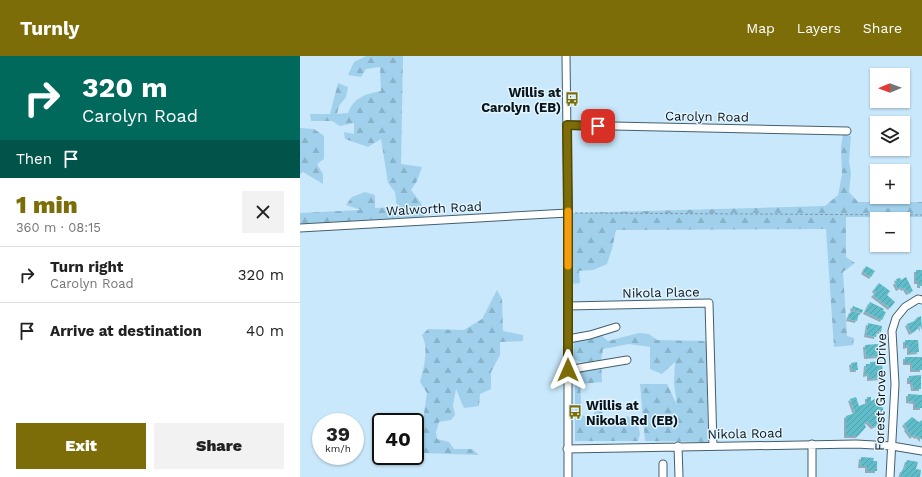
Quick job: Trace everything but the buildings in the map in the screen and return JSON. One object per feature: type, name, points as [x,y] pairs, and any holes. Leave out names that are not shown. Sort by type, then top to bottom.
[{"type":"street","points":[[566,56],[568,213],[568,477]]},
{"type":"street","name":"Carolyn Road","points":[[567,125],[847,131]]},
{"type":"street","name":"Walworth Road","points":[[300,228],[568,213]]},
{"type":"street","name":"Forest Grove Drive","points":[[890,477],[895,384],[892,331],[896,318],[905,307],[918,300],[922,300]]},
{"type":"street","name":"Nikola Place","points":[[568,306],[709,303],[713,446]]},
{"type":"street","points":[[568,339],[590,335],[616,327]]},
{"type":"street","points":[[568,370],[627,360]]},
{"type":"street","points":[[812,444],[812,477]]},
{"type":"street","name":"Nikola Road","points":[[567,449],[856,444],[892,446],[922,451]]},
{"type":"street","points":[[678,446],[679,477]]},
{"type":"street","points":[[663,464],[663,477]]},
{"type":"path","points":[[568,213],[922,215]]},
{"type":"green space","points":[[366,56],[403,56],[401,164],[422,167],[417,181],[411,190],[421,203],[425,219],[379,219],[300,225],[300,213],[361,210],[346,205],[352,197],[365,192],[375,195],[375,208],[397,207],[395,192],[388,183],[381,139],[368,147],[345,139],[344,132],[354,134],[354,123],[340,126],[332,121],[311,121],[310,114],[330,114],[338,83],[348,87],[346,97],[339,106],[337,114],[348,113],[354,103],[361,97],[370,93],[381,91],[380,67],[366,69],[361,77],[348,75],[354,62]]},
{"type":"green space","points":[[300,128],[314,129],[324,136],[324,159],[317,164],[323,174],[323,184],[303,172],[300,174]]},
{"type":"green space","points":[[843,134],[851,136],[849,161],[851,173],[849,192],[858,202],[870,202],[870,204],[910,204],[910,202],[922,202],[922,217],[910,217],[910,212],[870,212],[870,217],[846,217],[846,257],[855,263],[843,272],[847,336],[854,338],[853,345],[834,347],[826,229],[616,230],[607,264],[593,270],[579,271],[580,283],[572,284],[573,213],[825,206],[838,195],[842,175],[841,147]]},
{"type":"green space","points":[[497,290],[502,299],[503,331],[523,335],[523,341],[500,342],[500,355],[491,372],[491,389],[480,394],[479,406],[464,408],[456,389],[453,405],[455,415],[451,420],[439,422],[436,432],[437,439],[449,442],[454,449],[472,449],[479,455],[424,453],[424,413],[427,393],[420,382],[425,352],[422,335],[428,329],[464,330],[482,319]]},
{"type":"green space","points":[[639,333],[649,334],[657,340],[706,341],[708,442],[645,441],[640,384],[667,384],[677,405],[674,383],[675,362],[662,374],[650,369],[650,347],[629,344],[603,349],[601,360],[602,382],[580,384],[582,415],[592,419],[596,408],[602,410],[603,417],[620,420],[623,423],[627,416],[637,421],[640,434],[638,441],[575,441],[575,370],[591,366],[573,359],[574,338],[602,336],[608,341]]},
{"type":"slow traffic","points":[[568,211],[568,266]]},
{"type":"place","name":"Willis at Carolyn (EB)","points":[[572,99]]},
{"type":"place","name":"Willis at Nikola Rd (EB)","points":[[575,412]]},
{"type":"route","points":[[568,370],[567,125],[598,126]]}]
